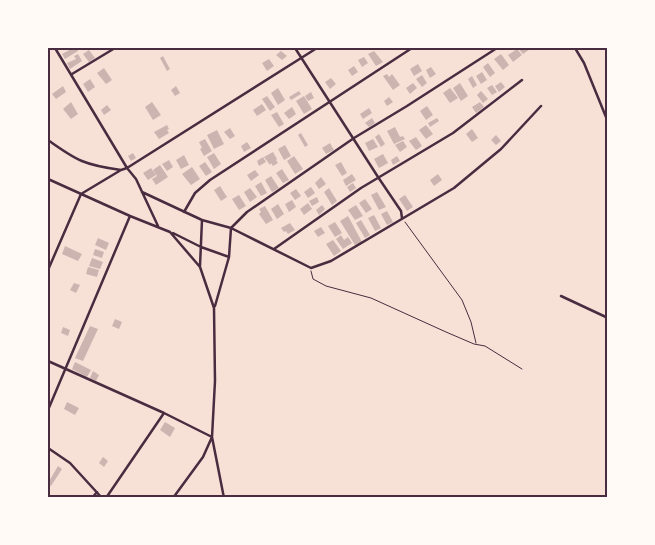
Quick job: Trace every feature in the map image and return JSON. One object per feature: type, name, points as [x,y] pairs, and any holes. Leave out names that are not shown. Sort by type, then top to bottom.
[{"type":"street","points":[[55,48],[127,168],[136,179],[158,227]]},
{"type":"street","points":[[72,74],[115,48]]},
{"type":"street","points":[[295,48],[401,211],[402,218]]},
{"type":"street","points":[[48,270],[81,194],[120,170],[127,168],[317,48]]},
{"type":"street","points":[[184,212],[195,193],[201,187],[412,48]]},
{"type":"street","points":[[214,308],[229,257],[231,228],[248,212],[354,138],[497,48]]},
{"type":"street","points":[[576,48],[608,122]]},
{"type":"street","points":[[274,249],[378,177],[453,132],[522,80]]},
{"type":"street","points":[[142,192],[202,220],[231,228],[310,268],[331,261],[454,188],[501,149],[541,106]]},
{"type":"street","points":[[48,140],[76,160],[120,170]]},
{"type":"street","points":[[48,179],[201,247],[229,257]]},
{"type":"street","points":[[48,410],[130,216]]},
{"type":"street","points":[[202,220],[200,267],[214,308],[216,381],[212,438],[224,498]]},
{"type":"street","points":[[170,232],[200,267]]},
{"type":"street","points":[[561,296],[608,318]]},
{"type":"street","points":[[48,361],[164,413],[212,438]]},
{"type":"street","points":[[106,498],[164,413]]},
{"type":"street","points":[[173,498],[204,457],[212,438]]},
{"type":"street","points":[[48,448],[70,463],[102,498]]},
{"type":"street","points":[[92,498],[97,492]]},
{"type":"path","points":[[402,218],[462,300],[471,322],[476,344]]},
{"type":"path","points":[[310,268],[313,279],[326,286],[374,299],[396,311],[474,344],[485,346],[522,369]]},
{"type":"building","points":[[76,48],[78,51],[65,59],[62,54]]},
{"type":"building","points":[[518,48],[528,48],[530,49],[523,54]]},
{"type":"building","points":[[517,49],[522,55],[513,62],[508,55]]},
{"type":"building","points":[[89,50],[95,58],[89,62],[83,54]]},
{"type":"building","points":[[281,51],[287,56],[282,60],[276,55]]},
{"type":"building","points":[[374,51],[383,62],[376,66],[368,54]]},
{"type":"building","points":[[78,54],[82,61],[70,69],[67,63],[76,59],[74,56]]},
{"type":"building","points":[[501,54],[509,65],[503,70],[494,59]]},
{"type":"building","points":[[163,56],[170,69],[167,71],[160,58]]},
{"type":"building","points":[[364,57],[368,63],[362,67],[358,60]]},
{"type":"building","points":[[269,59],[274,66],[267,71],[262,63]]},
{"type":"building","points":[[488,63],[495,73],[490,77],[483,67]]},
{"type":"building","points":[[418,64],[422,71],[414,76],[410,69]]},
{"type":"building","points":[[354,66],[358,72],[352,76],[348,70]]},
{"type":"building","points":[[431,67],[436,74],[430,78],[426,70]]},
{"type":"building","points":[[104,68],[112,80],[106,84],[97,73]]},
{"type":"building","points":[[482,72],[487,80],[481,84],[476,76]]},
{"type":"building","points":[[387,74],[389,77],[392,74],[400,85],[393,90],[383,76]]},
{"type":"building","points":[[422,75],[427,83],[422,87],[416,79]]},
{"type":"building","points":[[472,76],[477,85],[473,88],[468,79]]},
{"type":"building","points":[[331,78],[336,84],[330,89],[325,82]]},
{"type":"building","points":[[90,79],[95,87],[88,92],[83,84]]},
{"type":"building","points":[[501,82],[505,87],[499,92],[495,86]]},
{"type":"building","points":[[413,83],[417,88],[410,94],[406,88]]},
{"type":"building","points":[[460,83],[468,96],[461,101],[453,88]]},
{"type":"building","points":[[492,85],[497,92],[492,95],[487,88]]},
{"type":"building","points":[[63,86],[66,92],[56,99],[52,94]]},
{"type":"building","points":[[176,86],[180,93],[175,96],[171,90]]},
{"type":"building","points":[[278,88],[285,100],[278,105],[271,93]]},
{"type":"building","points":[[450,88],[458,98],[450,103],[443,93]]},
{"type":"building","points":[[299,91],[301,94],[291,100],[289,97]]},
{"type":"building","points":[[481,91],[488,99],[483,103],[477,95]]},
{"type":"building","points":[[311,92],[314,98],[308,101],[305,96]]},
{"type":"building","points":[[267,96],[275,107],[270,111],[262,99]]},
{"type":"building","points":[[304,96],[312,109],[304,114],[296,101]]},
{"type":"building","points":[[389,97],[393,102],[387,106],[384,101]]},
{"type":"building","points":[[71,102],[78,114],[71,119],[63,109]]},
{"type":"building","points":[[152,102],[161,115],[153,120],[145,107]]},
{"type":"building","points":[[480,102],[484,107],[476,113],[472,107]]},
{"type":"building","points":[[262,104],[266,110],[257,116],[253,110]]},
{"type":"building","points":[[107,105],[111,110],[104,115],[101,110]]},
{"type":"building","points":[[427,106],[433,115],[426,120],[420,111]]},
{"type":"building","points":[[292,107],[296,114],[289,119],[284,113]]},
{"type":"building","points":[[369,108],[372,113],[363,119],[360,114]]},
{"type":"building","points":[[277,112],[284,124],[279,127],[271,115]]},
{"type":"building","points":[[372,118],[375,123],[369,127],[365,123]]},
{"type":"building","points":[[437,118],[439,121],[430,127],[428,123]]},
{"type":"building","points":[[167,125],[169,133],[159,139],[154,132]]},
{"type":"building","points":[[426,125],[433,134],[426,139],[419,130]]},
{"type":"building","points":[[395,127],[400,137],[403,136],[405,139],[394,144],[387,131]]},
{"type":"building","points":[[230,128],[235,136],[230,139],[224,132]]},
{"type":"building","points":[[472,129],[478,138],[472,142],[466,134]]},
{"type":"building","points":[[217,130],[224,144],[214,149],[207,135]]},
{"type":"building","points":[[301,133],[308,145],[305,147],[298,135]]},
{"type":"building","points":[[379,134],[385,144],[381,147],[375,137]]},
{"type":"building","points":[[496,135],[501,141],[496,145],[491,140]]},
{"type":"building","points":[[416,137],[422,146],[416,150],[409,141]]},
{"type":"building","points":[[205,139],[212,151],[204,156],[199,142]]},
{"type":"building","points":[[373,139],[378,147],[369,151],[365,143]]},
{"type":"building","points":[[403,141],[407,147],[400,152],[395,145]]},
{"type":"building","points":[[247,142],[251,148],[244,152],[241,146]]},
{"type":"building","points":[[330,143],[334,150],[326,154],[322,148]]},
{"type":"building","points":[[285,145],[291,156],[284,160],[278,149]]},
{"type":"building","points":[[273,152],[278,163],[273,166],[264,157]]},
{"type":"building","points":[[133,153],[136,158],[131,161],[128,156]]},
{"type":"building","points":[[214,153],[221,164],[214,169],[207,157]]},
{"type":"building","points":[[383,154],[388,163],[379,168],[374,159]]},
{"type":"building","points":[[184,155],[189,165],[181,169],[176,160]]},
{"type":"building","points":[[294,156],[303,169],[295,174],[287,161]]},
{"type":"building","points":[[397,156],[400,161],[393,165],[391,160]]},
{"type":"building","points":[[263,157],[266,162],[259,166],[257,161]]},
{"type":"building","points":[[169,160],[173,167],[167,171],[162,164]]},
{"type":"building","points":[[205,162],[212,172],[206,176],[199,166]]},
{"type":"building","points":[[341,162],[347,173],[342,176],[335,165]]},
{"type":"building","points":[[160,165],[168,177],[156,185],[152,179],[157,176],[153,170]]},
{"type":"building","points":[[192,167],[200,179],[191,185],[182,174]]},
{"type":"building","points":[[151,168],[156,175],[148,180],[143,173]]},
{"type":"building","points":[[282,169],[289,180],[283,183],[276,173]]},
{"type":"building","points":[[255,170],[259,175],[251,181],[247,175]]},
{"type":"building","points":[[352,174],[356,180],[346,186],[343,180]]},
{"type":"building","points":[[438,174],[442,180],[434,186],[430,180]]},
{"type":"building","points":[[271,176],[279,188],[272,192],[265,180]]},
{"type":"building","points":[[321,177],[326,184],[319,189],[315,183]]},
{"type":"building","points":[[261,182],[267,193],[261,196],[255,186]]},
{"type":"building","points":[[353,183],[356,188],[350,192],[347,187]]},
{"type":"building","points":[[220,186],[227,197],[221,201],[214,190]]},
{"type":"building","points":[[311,187],[315,193],[308,198],[304,192]]},
{"type":"building","points":[[250,188],[257,197],[250,202],[244,192]]},
{"type":"building","points":[[329,188],[337,201],[332,205],[324,192]]},
{"type":"building","points":[[296,189],[301,196],[295,200],[290,193]]},
{"type":"building","points":[[377,192],[386,207],[379,210],[371,195]]},
{"type":"building","points":[[239,195],[246,206],[239,210],[232,199]]},
{"type":"building","points":[[405,195],[413,207],[407,211],[399,199]]},
{"type":"building","points":[[317,197],[319,202],[312,206],[309,201]]},
{"type":"building","points":[[365,199],[372,209],[366,213],[359,203]]},
{"type":"building","points":[[292,200],[296,207],[289,212],[285,204]]},
{"type":"building","points":[[308,203],[312,209],[304,215],[300,209]]},
{"type":"building","points":[[278,204],[284,214],[277,219],[271,209]]},
{"type":"building","points":[[322,205],[325,209],[319,215],[316,210]]},
{"type":"building","points":[[356,205],[363,216],[355,220],[348,210]]},
{"type":"building","points":[[265,206],[273,220],[266,224],[259,214],[261,212],[259,209]]},
{"type":"building","points":[[387,211],[393,222],[387,225],[381,214]]},
{"type":"building","points":[[374,215],[381,228],[375,231],[368,218]]},
{"type":"building","points":[[348,216],[362,242],[355,245],[340,221]]},
{"type":"building","points":[[361,220],[370,235],[365,238],[356,223]]},
{"type":"building","points":[[335,222],[342,233],[335,237],[328,226]]},
{"type":"building","points":[[290,223],[295,230],[288,234],[281,228]]},
{"type":"building","points":[[321,227],[325,233],[318,237],[314,231]]},
{"type":"building","points":[[341,235],[344,240],[348,237],[352,243],[343,249],[336,239]]},
{"type":"building","points":[[98,238],[109,243],[106,250],[95,245]]},
{"type":"building","points":[[333,240],[341,251],[334,256],[326,244]]},
{"type":"building","points":[[65,246],[82,254],[78,261],[62,254]]},
{"type":"building","points":[[95,249],[104,252],[102,258],[93,255]]},
{"type":"building","points":[[92,258],[103,262],[100,269],[89,266]]},
{"type":"building","points":[[88,267],[99,270],[97,277],[86,274]]},
{"type":"building","points":[[74,283],[80,285],[76,293],[70,290]]},
{"type":"building","points":[[115,319],[122,322],[119,329],[112,326]]},
{"type":"building","points":[[90,326],[98,329],[83,361],[75,358]]},
{"type":"building","points":[[63,327],[70,330],[68,336],[61,333]]},
{"type":"building","points":[[75,362],[91,370],[87,377],[72,369]]},
{"type":"building","points":[[93,371],[99,375],[96,381],[90,378]]},
{"type":"building","points":[[67,402],[79,408],[75,415],[64,409]]},
{"type":"building","points":[[165,422],[175,428],[170,437],[160,430]]},
{"type":"building","points":[[103,457],[108,461],[104,467],[99,463]]},
{"type":"building","points":[[58,466],[62,469],[51,486],[48,483]]}]
